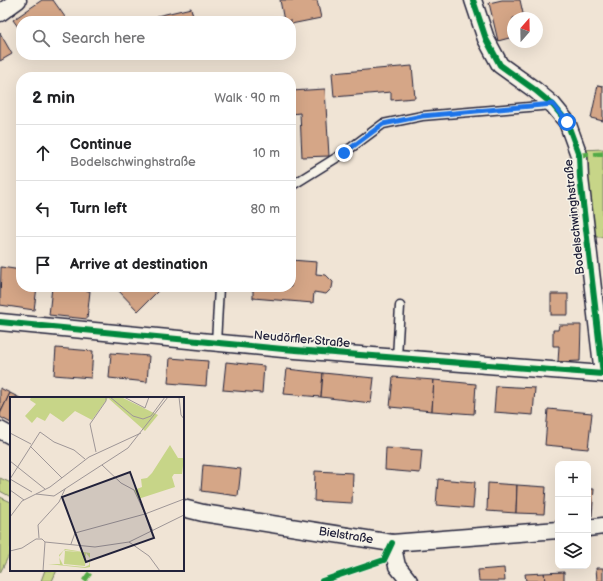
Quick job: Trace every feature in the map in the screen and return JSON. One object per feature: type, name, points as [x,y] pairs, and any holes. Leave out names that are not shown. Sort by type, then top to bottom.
[{"type":"street","points":[[0,13],[18,0]]},
{"type":"street","name":"Bodelschwinghstraße","points":[[473,0],[486,39],[500,65],[553,104],[567,122],[579,155],[580,178],[603,374]]},
{"type":"street","name":"Neudörfler Straße","points":[[0,322],[216,343],[603,374]]},
{"type":"street","points":[[0,430],[10,435]]},
{"type":"street","name":"Bielstraße","points":[[184,508],[203,513],[392,543],[555,530]]},
{"type":"street","points":[[591,528],[603,526]]},
{"type":"street","points":[[392,543],[397,566],[409,581]]},
{"type":"lane","points":[[296,183],[344,153],[383,124],[422,116],[553,104]]},
{"type":"lane","points":[[216,343],[219,292]]},
{"type":"lane","points":[[397,357],[400,306]]},
{"type":"green space","points":[[603,149],[603,237],[592,237],[581,150]]},
{"type":"green space","points":[[0,478],[10,483],[10,496],[0,491]]},
{"type":"green space","points":[[0,497],[10,502],[10,553],[0,573]]},
{"type":"green space","points":[[45,571],[57,571],[52,581],[41,581]]},
{"type":"building","points":[[42,0],[53,0],[64,16],[19,16]]},
{"type":"building","points":[[280,0],[317,0],[321,18],[296,23],[296,16],[283,16]]},
{"type":"building","points":[[502,0],[520,0],[523,12],[507,12],[507,39],[498,41],[489,3]]},
{"type":"building","points":[[191,8],[193,16],[157,16]]},
{"type":"building","points":[[0,33],[12,54],[0,61]]},
{"type":"building","points":[[412,66],[415,98],[391,100],[391,92],[334,97],[332,73]]},
{"type":"building","points":[[598,85],[603,86],[603,121],[591,118]]},
{"type":"building","points":[[325,89],[329,156],[302,157],[300,113],[296,113],[296,91]]},
{"type":"building","points":[[296,260],[317,262],[316,274],[326,275],[333,282],[332,288],[326,294],[314,292],[313,303],[253,298],[253,292],[296,292]]},
{"type":"building","points":[[1,267],[16,269],[16,292],[36,292],[34,310],[0,305]]},
{"type":"building","points":[[51,292],[90,292],[87,319],[49,315]]},
{"type":"building","points":[[120,292],[157,292],[138,311]]},
{"type":"building","points":[[551,294],[568,294],[568,315],[551,315]]},
{"type":"building","points":[[559,325],[581,325],[580,361],[558,362],[559,346],[553,346],[553,330],[558,330]]},
{"type":"building","points":[[56,348],[93,351],[91,378],[54,375]]},
{"type":"building","points":[[111,353],[149,356],[147,382],[109,378]]},
{"type":"building","points":[[170,358],[208,361],[206,386],[168,383]]},
{"type":"building","points":[[226,362],[264,366],[262,393],[223,390]]},
{"type":"building","points":[[287,369],[323,373],[321,397],[284,394]]},
{"type":"building","points":[[323,373],[374,378],[371,403],[321,397]]},
{"type":"building","points":[[393,377],[434,380],[432,411],[390,407]]},
{"type":"building","points":[[434,380],[476,384],[474,414],[432,411]]},
{"type":"building","points":[[496,386],[535,388],[533,415],[494,412]]},
{"type":"building","points":[[0,388],[10,393],[0,414]]},
{"type":"building","points":[[10,393],[18,397],[10,397],[10,422],[0,417]]},
{"type":"building","points":[[548,409],[592,413],[588,449],[545,445]]},
{"type":"building","points":[[386,448],[422,450],[420,473],[385,470]]},
{"type":"building","points":[[203,465],[241,469],[238,496],[201,491]]},
{"type":"building","points":[[315,471],[353,473],[352,503],[314,501]]},
{"type":"building","points":[[438,479],[475,482],[473,508],[436,505]]},
{"type":"building","points":[[488,483],[517,485],[516,513],[487,511]]},
{"type":"building","points":[[517,485],[546,487],[544,514],[516,513]]},
{"type":"building","points":[[591,489],[594,489],[592,516]]},
{"type":"building","points":[[504,568],[505,581],[479,581],[478,570]]},
{"type":"building","points":[[596,568],[603,568],[603,581],[597,581]]},
{"type":"building","points":[[564,572],[564,581],[545,581],[544,573]]},
{"type":"building","points":[[544,573],[545,581],[526,581],[525,574]]},
{"type":"marked path","points":[[579,155],[603,154]]},
{"type":"marked path","points":[[84,581],[91,571]]},
{"type":"cycle path","points":[[473,0],[486,39],[500,65],[553,105],[567,122],[579,155],[580,178],[603,374]]},
{"type":"cycle path","points":[[0,322],[283,349],[603,374]]},
{"type":"cycle path","points":[[322,581],[384,560],[392,543]]},
{"type":"route","points":[[344,153],[383,124],[422,116],[553,104],[567,122]]}]
